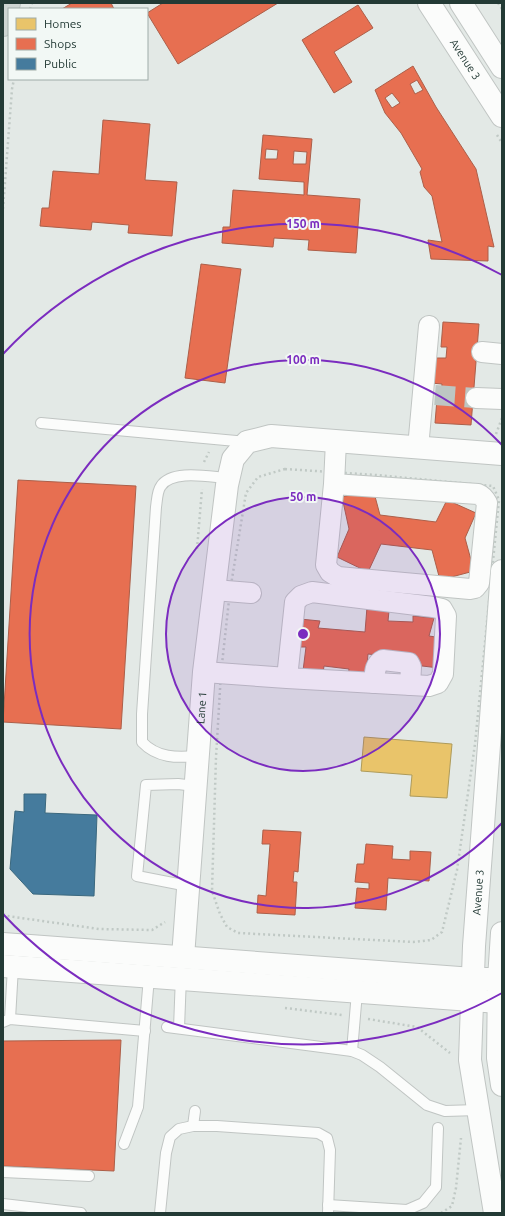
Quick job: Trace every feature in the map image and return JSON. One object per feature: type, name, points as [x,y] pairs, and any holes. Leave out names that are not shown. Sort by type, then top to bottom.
[{"type":"main road","points":[[3,25],[9,3]]},
{"type":"street","name":"Avenue 3","points":[[429,3],[502,116]]},
{"type":"street","points":[[461,3],[502,67]]},
{"type":"street","points":[[418,448],[429,395],[429,326]]},
{"type":"street","points":[[482,352],[502,354]]},
{"type":"street","points":[[476,398],[502,399]]},
{"type":"street","points":[[247,442],[271,436],[502,454]]},
{"type":"street","name":"Lane 1","points":[[182,957],[196,786],[197,756],[213,672],[222,591],[228,478],[233,459],[247,442]]},
{"type":"street","points":[[334,478],[482,496],[487,503],[494,573],[479,583],[475,588],[470,589],[338,577],[330,572],[326,565],[336,442]]},
{"type":"street","name":"Avenue 3","points":[[494,573],[494,795],[474,946],[470,1060],[494,1213]]},
{"type":"street","points":[[222,591],[251,593]]},
{"type":"street","points":[[213,672],[287,678],[429,686],[438,683],[443,674],[446,616],[442,609],[426,606],[312,592],[301,596],[295,602],[287,678]]},
{"type":"street","points":[[502,933],[498,979],[498,1058],[502,1085]]},
{"type":"street","points":[[3,944],[473,979],[498,979]]},
{"type":"street","points":[[8,966],[499,1002]]},
{"type":"lane","points":[[41,423],[247,442]]},
{"type":"lane","points":[[197,756],[181,757],[162,755],[148,749],[142,742],[142,714],[156,507],[159,487],[166,480],[181,475],[228,478]]},
{"type":"lane","points":[[188,886],[137,876],[146,785],[178,784],[196,786]]},
{"type":"lane","name":"Lane 1","points":[[179,1028],[182,957]]},
{"type":"lane","points":[[8,966],[6,1020],[144,1031]]},
{"type":"lane","points":[[124,1144],[138,1107],[149,976]]},
{"type":"lane","points":[[352,1051],[357,992]]},
{"type":"lane","points":[[167,1027],[352,1051],[380,1066],[427,1105],[445,1111],[478,1110]]},
{"type":"lane","points":[[193,1126],[195,1112]]},
{"type":"lane","points":[[160,1213],[166,1153],[170,1138],[179,1129],[193,1126],[217,1126],[318,1133],[327,1138],[330,1150],[328,1209],[407,1210],[423,1203],[436,1187],[438,1128]]},
{"type":"lane","points":[[3,1172],[89,1176]]},
{"type":"lane","points":[[3,1204],[81,1213]]},
{"type":"path","points":[[498,3],[502,10]]},
{"type":"path","points":[[3,209],[14,80]]},
{"type":"path","points":[[285,469],[334,478],[493,486],[499,500],[494,573],[475,744],[457,870],[442,932],[431,940],[413,942],[238,933],[227,927],[220,914],[212,891],[216,757],[213,672],[222,591],[246,492],[258,477],[285,469]]},
{"type":"building: Homes","points":[[364,737],[452,744],[447,798],[410,796],[412,775],[361,771]]},
{"type":"building: Shops","points":[[72,3],[111,3],[114,8],[64,8]]},
{"type":"building: Shops","points":[[163,3],[278,3],[178,64],[148,12]]},
{"type":"building: Shops","points":[[358,5],[373,28],[334,52],[352,82],[334,93],[302,40]]},
{"type":"building: Shops","points":[[413,66],[436,107],[476,169],[494,247],[488,246],[488,261],[431,259],[428,240],[442,242],[432,196],[424,187],[420,172],[422,169],[401,133],[385,113],[375,90]],"holes":[[[417,80],[423,90],[415,94],[410,84]],[[392,93],[400,103],[392,108],[385,98]]]},
{"type":"building: Shops","points":[[103,120],[150,124],[145,180],[177,182],[172,236],[128,233],[129,225],[92,222],[91,230],[40,226],[42,208],[49,208],[53,171],[99,174]]},
{"type":"building: Shops","points":[[263,135],[312,139],[307,195],[360,199],[356,253],[308,250],[309,240],[274,238],[273,247],[222,243],[223,227],[230,227],[233,190],[304,195],[304,182],[259,179]],"holes":[[[266,149],[278,150],[277,159],[265,159]],[[294,151],[307,152],[306,164],[293,164]]]},
{"type":"building: Shops","points":[[201,264],[241,269],[225,383],[185,378]]},
{"type":"building: Shops","points":[[443,322],[479,324],[471,425],[435,423],[437,399],[441,400],[442,384],[431,383],[433,358],[446,358],[447,347],[441,347]]},
{"type":"building: Shops","points":[[18,480],[136,486],[121,729],[3,722]]},
{"type":"building: Shops","points":[[373,489],[380,515],[436,522],[447,500],[476,513],[465,538],[474,571],[440,580],[432,550],[381,544],[368,572],[337,557],[349,529],[342,497]]},
{"type":"building: Shops","points":[[367,607],[389,611],[388,621],[413,622],[413,616],[434,618],[429,636],[442,638],[439,668],[414,665],[415,659],[368,654],[366,677],[348,676],[349,669],[324,666],[323,673],[303,671],[306,647],[296,647],[300,619],[320,621],[318,628],[365,632]]},
{"type":"building: Shops","points":[[263,830],[301,832],[298,872],[294,871],[293,882],[297,882],[295,915],[257,913],[258,895],[266,896],[270,844],[262,844]]},
{"type":"building: Shops","points":[[366,844],[393,846],[392,859],[410,860],[410,851],[431,852],[429,881],[388,878],[386,910],[355,908],[357,888],[369,889],[369,883],[355,882],[357,864],[364,864]]},
{"type":"building: Shops","points":[[121,1040],[114,1171],[3,1166],[3,1041]]},
{"type":"building: Public","points":[[24,794],[46,794],[45,813],[97,815],[94,896],[33,894],[10,869],[15,811],[24,812]]},
{"type":"tunnel","points":[[435,395],[476,398]]}]
